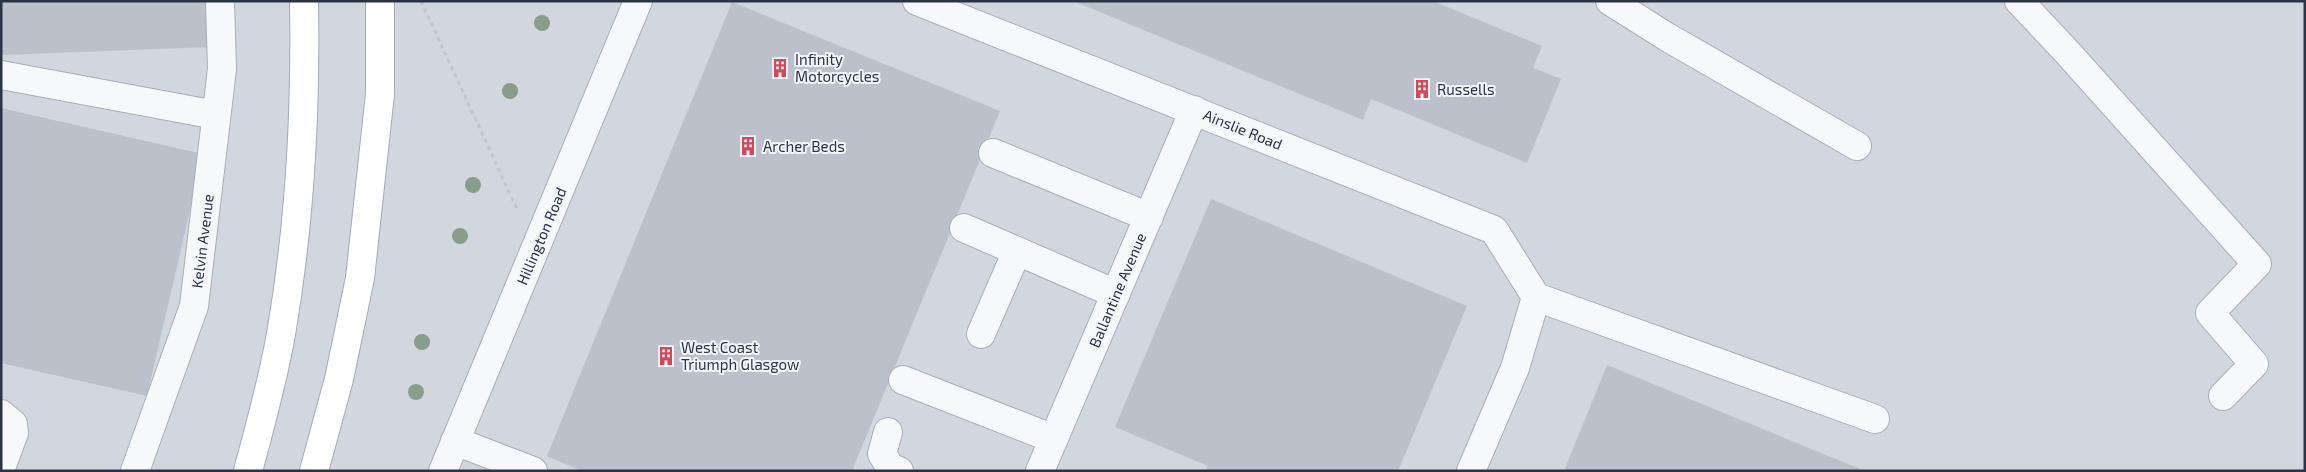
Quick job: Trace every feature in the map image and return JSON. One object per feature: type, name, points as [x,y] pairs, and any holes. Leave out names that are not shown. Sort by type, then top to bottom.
[{"type":"main road","points":[[248,471],[281,336],[294,254],[302,169],[304,1]]},
{"type":"main road","points":[[314,471],[340,379],[360,278],[380,94],[380,1]]},
{"type":"street","name":"Kelvin Avenue","points":[[135,471],[194,306],[222,69],[220,1]]},
{"type":"street","name":"Hillington Road","points":[[443,471],[638,1]]},
{"type":"street","name":"Ainslie Road","points":[[917,1],[1494,230],[1536,297]]},
{"type":"street","points":[[1610,1],[1667,37],[1857,146]]},
{"type":"street","points":[[2019,1],[2257,264],[2210,313],[2254,364],[2223,396]]},
{"type":"street","points":[[1,75],[216,115]]},
{"type":"street","name":"Ballantine Avenue","points":[[1040,471],[1194,110]]},
{"type":"street","points":[[993,153],[1149,217]]},
{"type":"street","points":[[964,228],[1116,294]]},
{"type":"street","points":[[981,334],[1017,251]]},
{"type":"street","points":[[1471,471],[1515,368],[1536,297],[1875,419]]},
{"type":"street","points":[[903,380],[1054,439]]},
{"type":"street","points":[[1,414],[13,424],[14,433],[1,468]]},
{"type":"street","points":[[888,432],[882,454],[890,467],[899,471]]},
{"type":"street","points":[[455,441],[533,471]]},
{"type":"path","points":[[421,1],[535,249]]},
{"type":"shaded area","points":[[1,1],[2305,1],[2305,471],[1,471]]},
{"type":"building","points":[[1,1],[207,1],[209,47],[1,55]]},
{"type":"building","name":"Russells","points":[[1073,1],[1433,1],[1542,46],[1533,68],[1561,79],[1527,163],[1371,99],[1363,120]]},
{"type":"building","points":[[732,2],[1000,111],[852,471],[582,471],[547,456]]},
{"type":"building","points":[[1,108],[203,154],[147,396],[1,363]]},
{"type":"building","points":[[1211,199],[1467,306],[1398,471],[1205,471],[1208,466],[1115,427]]},
{"type":"building","points":[[1607,365],[1865,471],[1564,471]]},
{"type":"place","name":"Infinity Motorcycles","points":[[780,68]]},
{"type":"place","name":"Russells","points":[[1422,89]]},
{"type":"place","name":"Archer Beds","points":[[748,146]]},
{"type":"place","name":"West Coast Triumph Glasgow","points":[[666,356]]}]
